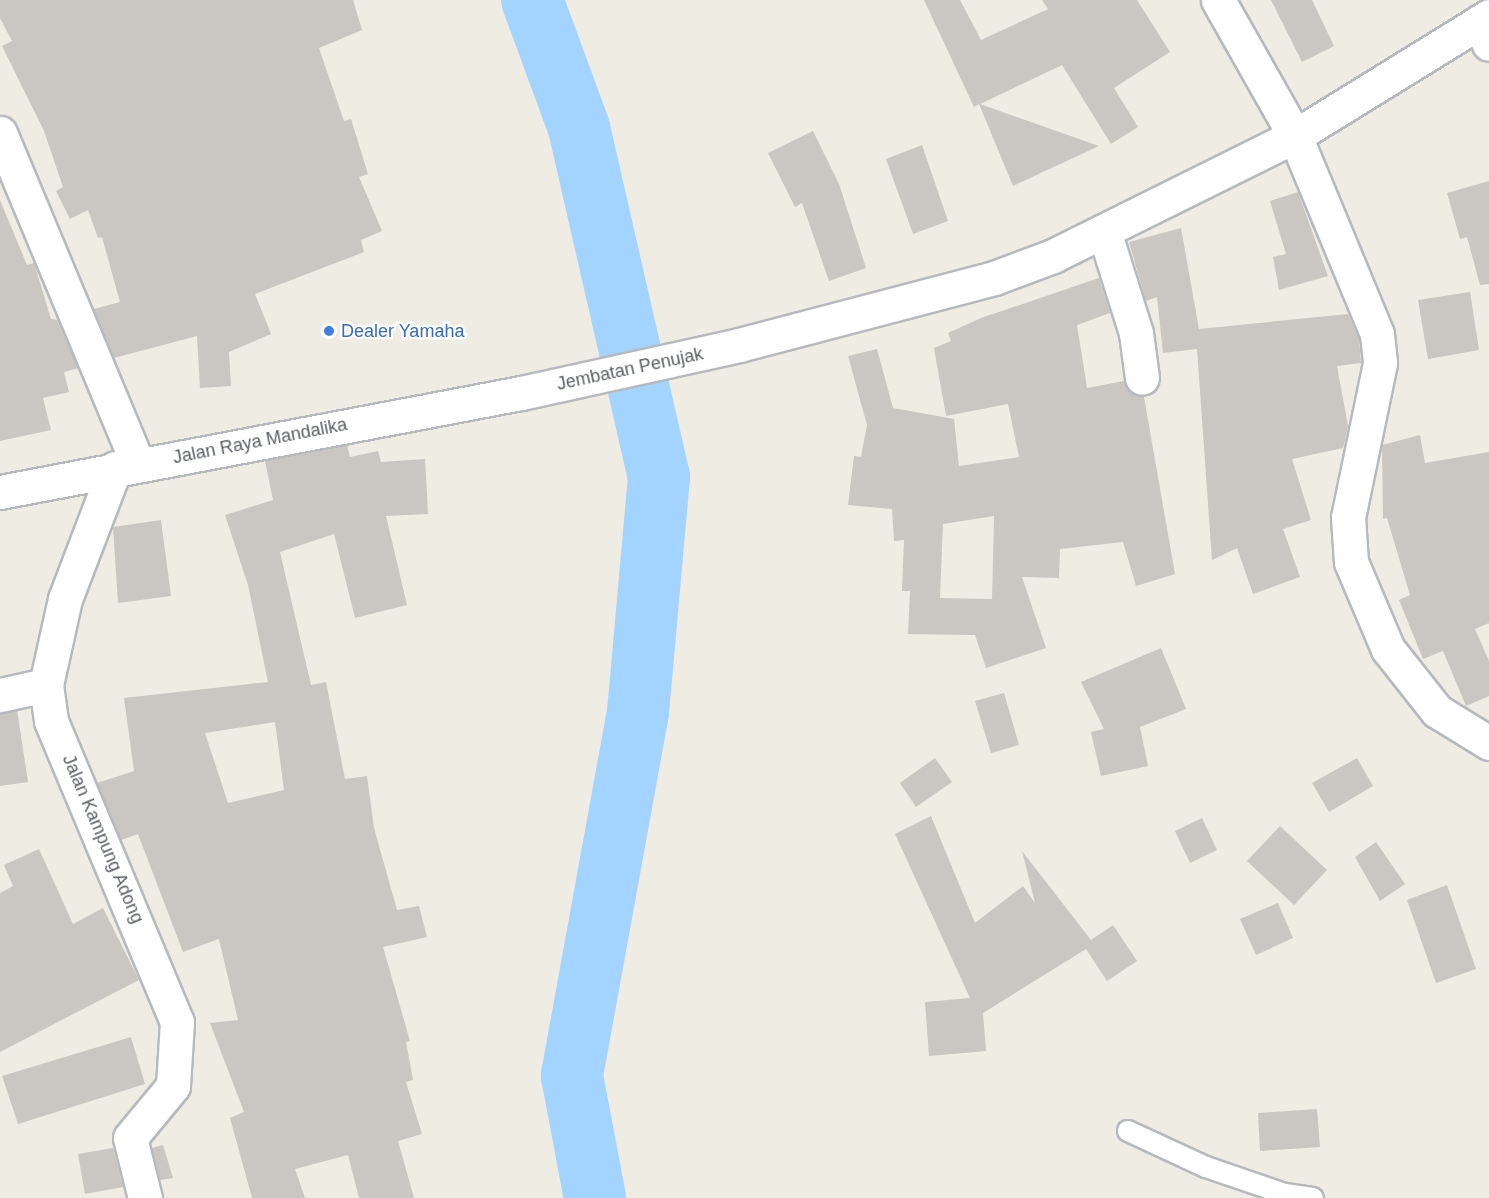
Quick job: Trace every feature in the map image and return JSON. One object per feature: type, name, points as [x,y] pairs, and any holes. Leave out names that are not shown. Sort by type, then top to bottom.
[{"type":"street","points":[[1218,0],[1295,136],[1377,334],[1380,363],[1348,517],[1351,562],[1388,649],[1437,711],[1489,743]]},
{"type":"street","name":"Jembatan Penujak","points":[[521,393],[739,345],[994,278],[1104,231],[1295,136],[1486,27]]},
{"type":"street","points":[[0,133],[126,466]]},
{"type":"street","points":[[1104,231],[1136,333],[1142,378]]},
{"type":"street","name":"Jalan Raya Mandalika","points":[[0,492],[126,466],[521,393]]},
{"type":"street","name":"Jalan Kampung Adong","points":[[126,466],[65,599],[46,685],[51,721],[177,1022],[173,1086],[130,1138],[145,1198]]},
{"type":"street","points":[[0,695],[46,685]]},
{"type":"lane","points":[[1128,1131],[1206,1167],[1285,1194],[1313,1198]]},
{"type":"building","points":[[0,0],[353,0],[362,30],[319,48],[344,121],[351,119],[368,174],[359,177],[382,231],[361,240],[364,252],[255,294],[271,334],[229,352],[231,386],[200,388],[197,336],[114,358],[94,309],[120,302],[102,237],[98,238],[88,210],[70,219],[56,191],[63,187],[44,131],[2,46],[12,41],[0,18]]},
{"type":"building","points":[[924,0],[960,0],[981,40],[1048,9],[1042,0],[1137,0],[1170,52],[1114,88],[1138,127],[1111,144],[1062,65],[980,104],[1099,146],[1013,186],[979,104],[974,107]]},
{"type":"building","points":[[1271,0],[1312,0],[1334,46],[1302,62]]},
{"type":"building","points":[[813,131],[839,184],[866,268],[829,281],[802,203],[795,207],[768,153]]},
{"type":"building","points":[[922,145],[948,221],[913,234],[886,159]]},
{"type":"building","points":[[1489,181],[1489,284],[1480,285],[1467,237],[1460,239],[1447,193]]},
{"type":"building","points":[[1298,192],[1328,276],[1279,290],[1273,257],[1286,254],[1270,201]]},
{"type":"building","points":[[0,200],[27,265],[34,263],[51,319],[57,320],[78,368],[64,372],[69,392],[43,398],[51,430],[0,441]]},
{"type":"building","points":[[1181,228],[1199,329],[1348,314],[1359,339],[1361,363],[1337,366],[1348,426],[1343,448],[1292,459],[1311,520],[1283,529],[1300,577],[1253,594],[1237,548],[1212,560],[1197,349],[1163,353],[1157,297],[1146,301],[1129,242]]},
{"type":"building","points":[[1099,278],[1110,313],[1077,325],[1087,388],[1124,381],[1134,395],[1144,397],[1175,574],[1136,586],[1123,542],[1060,549],[1059,578],[1022,577],[1046,648],[986,668],[975,635],[908,634],[910,591],[902,591],[904,540],[894,541],[892,509],[848,505],[854,456],[861,457],[867,425],[848,356],[877,349],[893,408],[954,419],[959,466],[1019,457],[1008,404],[946,416],[934,348],[951,341],[948,333],[981,318]],"holes":[[[994,516],[992,599],[940,598],[943,524]]]},
{"type":"building","points":[[1470,292],[1479,350],[1428,359],[1418,300]]},
{"type":"building","points":[[1420,435],[1425,463],[1489,452],[1489,623],[1475,629],[1489,661],[1489,696],[1466,706],[1443,651],[1423,659],[1399,600],[1410,595],[1387,518],[1383,519],[1382,445]]},
{"type":"building","points":[[347,445],[350,457],[378,451],[381,462],[425,459],[428,514],[386,516],[407,605],[355,618],[334,534],[280,552],[311,685],[326,682],[345,779],[367,776],[374,828],[397,910],[419,906],[427,937],[383,947],[410,1041],[406,1042],[413,1080],[406,1082],[422,1134],[398,1141],[414,1198],[359,1198],[348,1155],[295,1169],[305,1198],[252,1198],[230,1118],[244,1112],[210,1023],[238,1020],[219,939],[183,952],[138,834],[121,840],[97,783],[134,771],[124,698],[268,682],[248,585],[225,515],[273,500],[265,461]],"holes":[[[275,722],[284,790],[228,803],[205,733]]]},
{"type":"building","points":[[161,520],[171,596],[118,603],[113,527]]},
{"type":"building","points":[[1161,648],[1186,709],[1140,727],[1148,766],[1101,776],[1091,732],[1104,729],[1081,682]]},
{"type":"building","points":[[1004,693],[1019,745],[991,753],[975,701]]},
{"type":"building","points":[[17,710],[28,782],[0,786],[0,713]]},
{"type":"building","points":[[935,758],[952,782],[916,807],[900,783]]},
{"type":"building","points":[[1357,758],[1373,786],[1329,812],[1312,783]]},
{"type":"building","points":[[931,816],[975,923],[1023,886],[1035,903],[1022,851],[1091,940],[1113,925],[1137,961],[1107,981],[1086,949],[983,1013],[986,1051],[929,1056],[925,1002],[970,998],[895,834]]},
{"type":"building","points":[[1202,818],[1217,850],[1190,863],[1175,831]]},
{"type":"building","points":[[1280,826],[1327,870],[1294,905],[1247,861]]},
{"type":"building","points":[[1376,842],[1405,884],[1380,901],[1355,857]]},
{"type":"building","points":[[39,849],[73,924],[103,908],[139,980],[0,1052],[0,893],[13,886],[4,865]]},
{"type":"building","points":[[1447,885],[1476,969],[1436,983],[1407,900]]},
{"type":"building","points":[[1278,903],[1293,938],[1256,955],[1240,919]]},
{"type":"building","points":[[131,1037],[145,1084],[18,1124],[2,1076]]},
{"type":"building","points":[[1317,1109],[1320,1147],[1260,1151],[1258,1113]]},
{"type":"building","points":[[163,1145],[173,1178],[160,1180],[152,1148]]},
{"type":"building","points":[[113,1148],[123,1187],[85,1194],[78,1154]]},
{"type":"waterway","points":[[532,0],[579,128],[659,477],[638,712],[572,1076],[595,1198]]},
{"type":"place","name":"Dealer Yamaha","points":[[329,331]]}]
